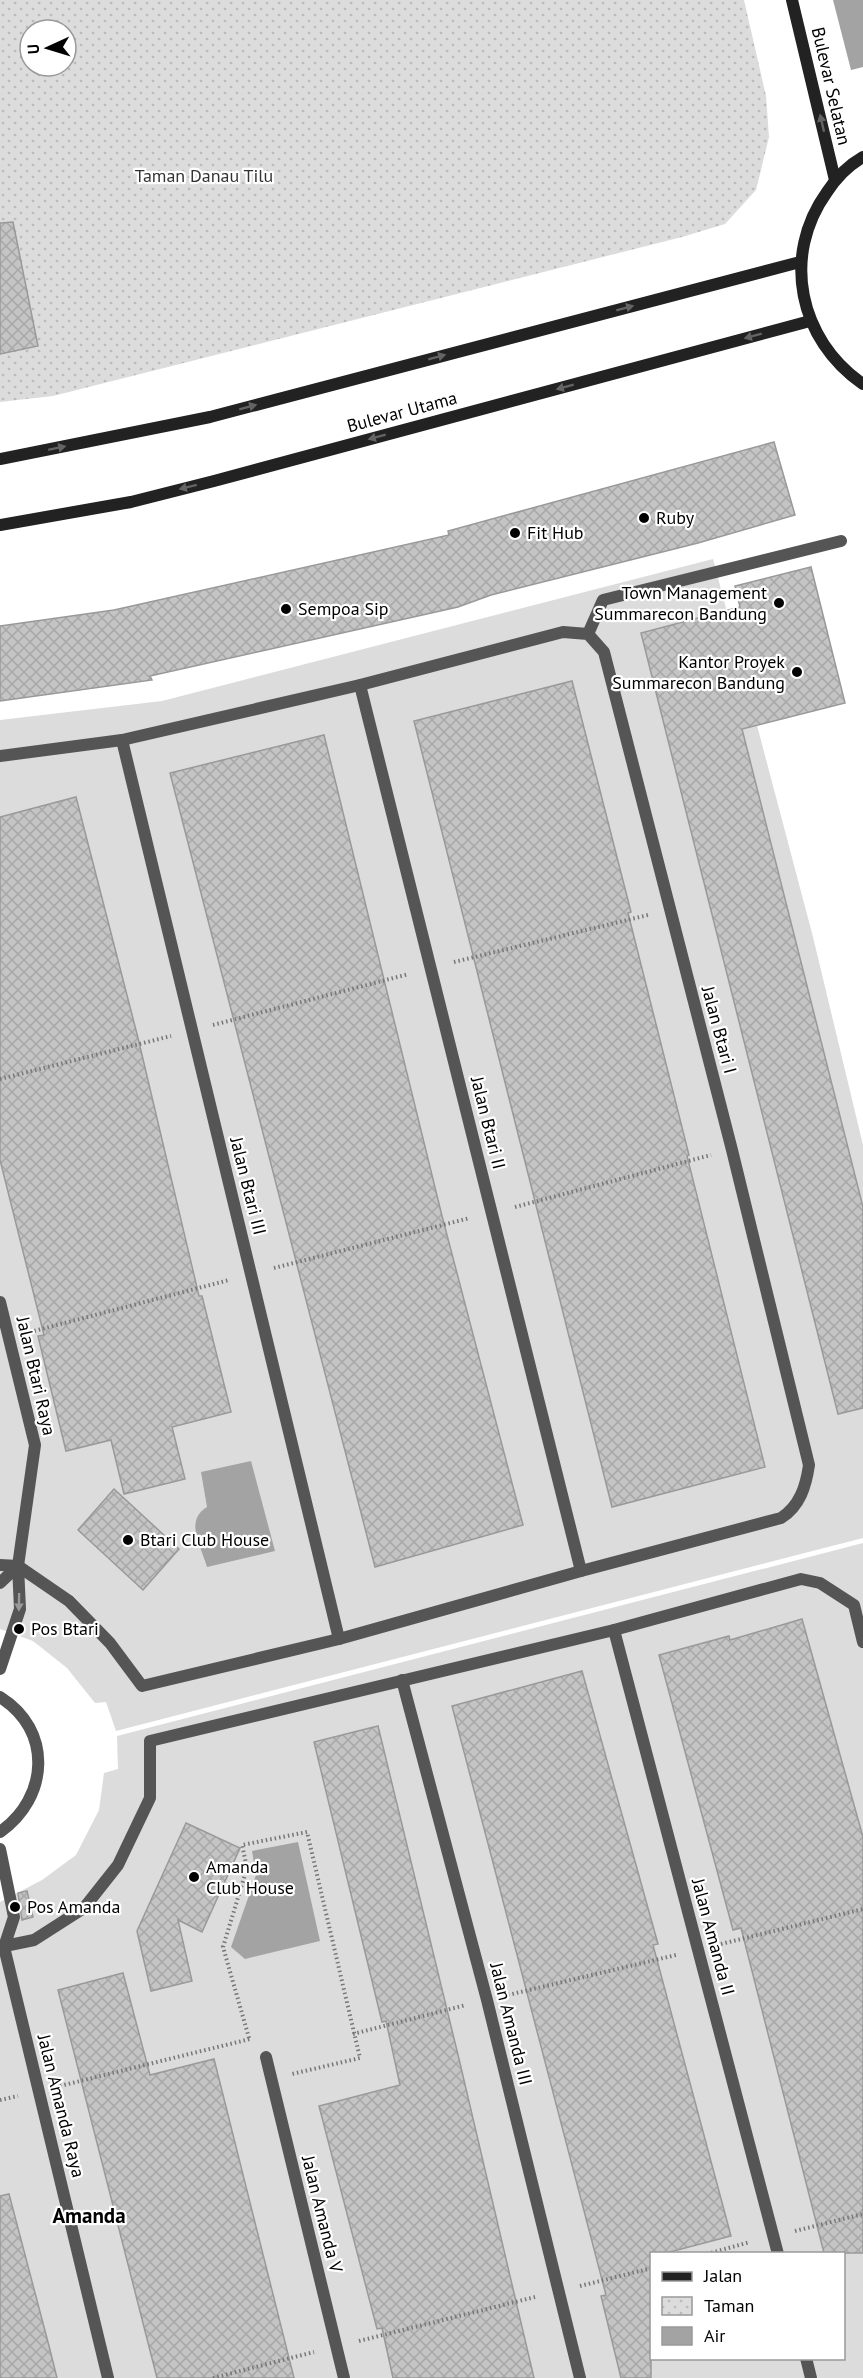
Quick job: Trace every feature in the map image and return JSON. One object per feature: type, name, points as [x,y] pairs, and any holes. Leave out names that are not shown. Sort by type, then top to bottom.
[{"type":"main road","name":"Bulevar Selatan","points":[[792,0],[835,180]]},
{"type":"main road","points":[[863,157],[835,180],[817,205],[805,232],[800,262],[802,292],[810,321],[825,349],[846,373],[863,384]]},
{"type":"main road","points":[[0,459],[210,417],[800,262]]},
{"type":"main road","name":"Bulevar Utama","points":[[0,525],[131,502],[810,321]]},
{"type":"street","points":[[0,756],[122,740],[360,685],[563,632],[588,634],[603,600],[841,541]]},
{"type":"street","name":"Jalan Btari I","points":[[581,1570],[782,1518],[791,1512],[805,1488],[809,1465],[732,1150],[668,910],[604,652],[588,634]]},
{"type":"street","name":"Jalan Btari II","points":[[360,685],[581,1570]]},
{"type":"street","name":"Jalan Btari III","points":[[122,740],[339,1640]]},
{"type":"street","name":"Jalan Btari Raya","points":[[0,1302],[35,1444],[18,1566],[20,1609],[0,1669]]},
{"type":"street","points":[[0,1565],[18,1566],[69,1601],[110,1643],[142,1686],[339,1640],[581,1570]]},
{"type":"street","points":[[0,1583],[18,1566]]},
{"type":"street","points":[[1,1946],[34,1940],[84,1908],[118,1865],[150,1798],[150,1741],[614,1630],[801,1579],[820,1584],[854,1605],[863,1642]]},
{"type":"street","name":"Jalan Amanda II","points":[[614,1630],[778,2252]]},
{"type":"street","name":"Jalan Amanda III","points":[[402,1680],[487,2000],[580,2378]]},
{"type":"street","points":[[0,1697],[23,1716],[32,1733],[38,1751],[39,1771],[35,1790],[26,1808],[14,1823],[0,1832]]},
{"type":"street","points":[[0,1849],[14,1917],[1,1946]]},
{"type":"street","name":"Jalan Amanda Raya","points":[[1,1946],[39,2091],[108,2378]]},
{"type":"street","name":"Jalan Amanda V","points":[[266,2057],[344,2378]]},
{"type":"street","points":[[806,2360],[811,2378]]},
{"type":"path","points":[[0,1078],[668,910]]},
{"type":"path","points":[[9,1337],[732,1150]]},
{"type":"path","points":[[266,2057],[249,2037],[223,1947],[247,1868],[242,1845],[307,1832],[360,2058],[271,2079]]},
{"type":"path","points":[[353,2034],[863,1909]]},
{"type":"path","points":[[0,2100],[249,2037]]},
{"type":"path","points":[[213,2378],[650,2268]]},
{"type":"green space","name":"Taman Danau Tilu","points":[[0,0],[744,0],[766,96],[769,137],[756,190],[725,224],[682,237],[53,396],[0,402]]},
{"type":"green space","points":[[713,559],[813,937],[863,1145],[863,1538],[116,1731],[106,1702],[95,1703],[67,1668],[33,1641],[0,1629],[0,720],[162,701]]},
{"type":"green space","points":[[863,1543],[863,2378],[0,2378],[0,1902],[42,1880],[76,1855],[99,1810],[104,1773],[118,1769],[117,1736]]},
{"type":"water","points":[[833,0],[863,0],[863,67],[851,70]]},
{"type":"water","points":[[251,1461],[275,1551],[207,1567],[195,1527],[196,1519],[207,1507],[201,1472]]},
{"type":"water","points":[[298,1842],[320,1941],[245,1959],[231,1947],[256,1875],[252,1851]]},
{"type":"building","points":[[13,222],[38,346],[0,354],[0,223]]},
{"type":"building","points":[[774,442],[795,515],[698,543],[491,595],[458,607],[150,676],[152,680],[0,701],[0,626],[114,610],[449,535],[448,531]]},
{"type":"building","points":[[811,567],[845,703],[742,729],[863,1207],[863,1408],[838,1414],[641,633],[740,607],[735,586]]},
{"type":"building","points":[[572,681],[631,912],[628,913],[765,1467],[612,1507],[414,721]]},
{"type":"building","points":[[324,735],[442,1216],[523,1525],[375,1567],[170,773]]},
{"type":"building","points":[[76,797],[138,1038],[199,1296],[202,1296],[231,1412],[172,1427],[185,1479],[124,1494],[111,1440],[66,1451],[38,1336],[44,1335],[0,1160],[0,817]]},
{"type":"building","name":"Btari Club House","points":[[114,1489],[179,1549],[143,1590],[78,1530]]},
{"type":"building","points":[[802,1619],[863,1837],[863,2253],[824,2252],[741,1928],[733,1930],[659,1655],[729,1636],[730,1640]]},
{"type":"building","points":[[582,1671],[658,1944],[653,1945],[731,2236],[670,2252],[650,2252],[651,2378],[621,2378],[601,2296],[606,2295],[452,1706]]},
{"type":"building","points":[[378,1726],[534,2378],[393,2378],[382,2328],[377,2329],[319,2106],[400,2085],[386,2021],[382,2022],[314,1742]]},
{"type":"building","name":"Amanda Club House","points":[[186,1823],[240,1848],[202,1932],[178,1920],[192,1981],[151,1991],[137,1931]]},
{"type":"building","points":[[27,1891],[33,1917],[22,1920],[18,1893]]},
{"type":"building","points":[[123,1973],[150,2075],[214,2059],[294,2378],[157,2378],[58,1990]]},
{"type":"building","points":[[9,2194],[57,2378],[0,2378],[0,2196]]},
{"type":"place","name":"Ruby","points":[[644,518]]},
{"type":"place","name":"Fit Hub","points":[[515,533]]},
{"type":"place","name":"Town Management Summarecon Bandung","points":[[779,603]]},
{"type":"place","name":"Sempoa Sip","points":[[286,609]]},
{"type":"place","name":"Kantor Proyek Summarecon Bandung","points":[[797,672]]},
{"type":"place","name":"Btari Club House","points":[[128,1540]]},
{"type":"place","name":"Pos Btari","points":[[19,1629]]},
{"type":"place","name":"Amanda Club House","points":[[194,1877]]},
{"type":"place","name":"Pos Amanda","points":[[15,1907]]},
{"type":"district","name":"Amanda","points":[[89,2216]]}]
